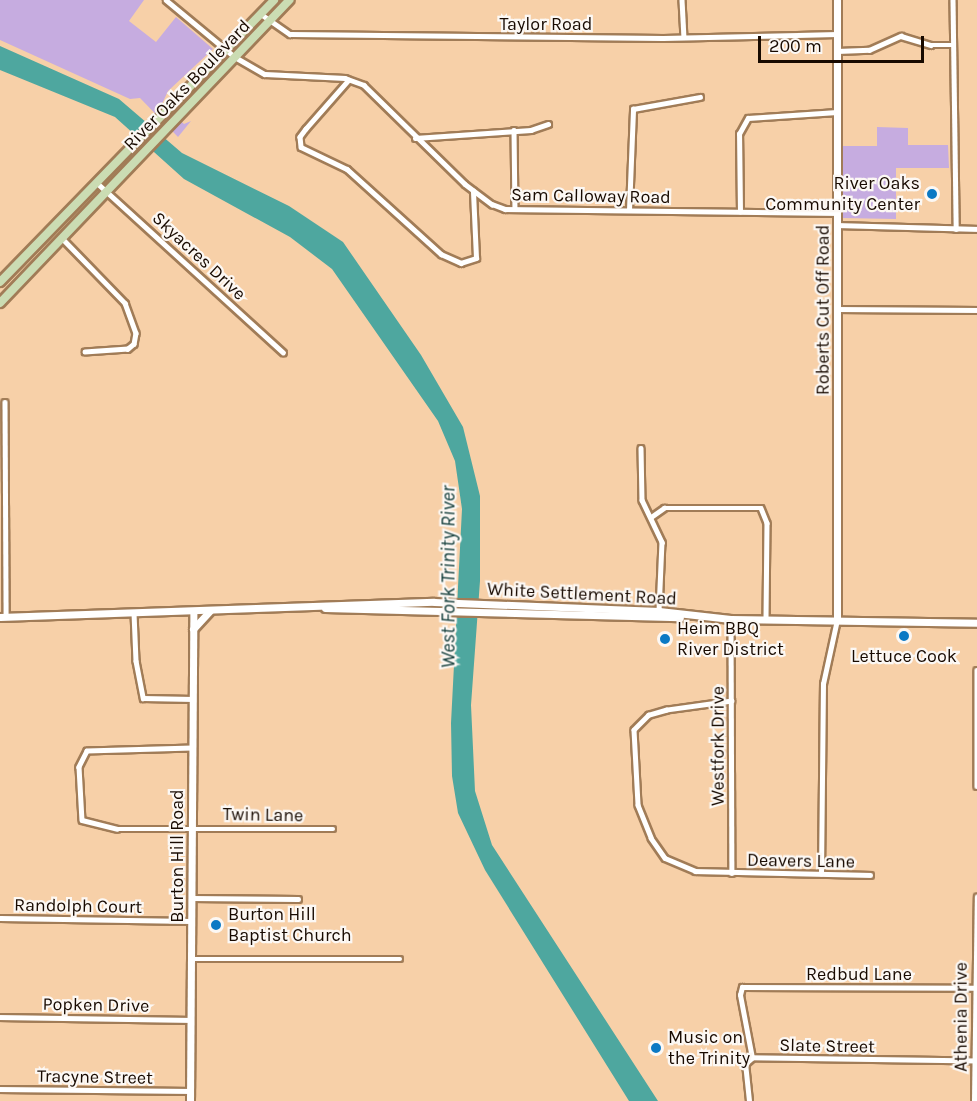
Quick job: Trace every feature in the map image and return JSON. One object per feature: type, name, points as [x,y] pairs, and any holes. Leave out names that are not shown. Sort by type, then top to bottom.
[{"type":"main road","name":"River Oaks Boulevard","points":[[0,282],[274,0]]},
{"type":"main road","name":"River Oaks Boulevard","points":[[0,303],[290,0]]},
{"type":"main road","name":"Roberts Cut Off Road","points":[[837,0],[837,620]]},
{"type":"main road","name":"White Settlement Road","points":[[3,617],[434,602],[506,604],[640,614],[660,610],[691,616]]},
{"type":"main road","name":"White Settlement Road","points":[[291,607],[977,623]]},
{"type":"main road","points":[[193,629],[212,610]]},
{"type":"main road","name":"Burton Hill Road","points":[[190,1101],[193,611]]},
{"type":"street","name":"Sam Calloway Road","points":[[166,0],[235,57],[273,76],[349,80],[364,85],[415,138],[492,204],[515,209],[838,213]]},
{"type":"street","points":[[682,0],[684,37]]},
{"type":"street","points":[[954,0],[956,229]]},
{"type":"street","name":"Taylor Road","points":[[261,14],[269,22],[290,34],[684,37],[837,34]]},
{"type":"street","points":[[837,51],[869,50],[901,36],[931,45],[954,45]]},
{"type":"street","points":[[349,80],[300,137],[301,147],[347,169],[441,254],[461,263],[476,258],[473,190]]},
{"type":"street","points":[[628,210],[633,109],[700,97]]},
{"type":"street","points":[[740,212],[739,141],[748,118],[837,112]]},
{"type":"street","points":[[415,138],[538,129],[548,124]]},
{"type":"street","points":[[514,130],[515,209]]},
{"type":"street","name":"Skyacres Drive","points":[[96,182],[283,352]]},
{"type":"street","points":[[838,225],[977,229]]},
{"type":"street","points":[[62,238],[125,303],[136,333],[134,344],[128,349],[85,352]]},
{"type":"street","points":[[838,309],[977,310]]},
{"type":"street","points":[[3,617],[5,402]]},
{"type":"street","points":[[641,448],[642,500],[662,542],[660,610]]},
{"type":"street","points":[[651,517],[664,508],[761,508],[766,523],[766,619]]},
{"type":"street","points":[[134,613],[136,661],[143,698],[193,699]]},
{"type":"street","name":"Westfork Drive","points":[[730,619],[732,873]]},
{"type":"street","points":[[821,874],[823,684],[837,620]]},
{"type":"street","points":[[977,670],[977,786]]},
{"type":"street","name":"Deavers Lane","points":[[732,701],[683,706],[649,716],[638,723],[632,735],[638,805],[651,838],[665,858],[685,869],[732,873],[870,875]]},
{"type":"street","name":"Twin Lane","points":[[192,748],[87,751],[79,767],[79,815],[91,825],[117,829],[333,829]]},
{"type":"street","name":"Athenia Drive","points":[[974,1101],[977,897]]},
{"type":"street","points":[[192,898],[298,899]]},
{"type":"street","name":"Randolph Court","points":[[0,918],[191,921]]},
{"type":"street","points":[[191,959],[400,959]]},
{"type":"street","name":"Redbud Lane","points":[[752,1058],[740,1006],[742,987],[975,988]]},
{"type":"street","name":"Popken Drive","points":[[0,1017],[191,1020]]},
{"type":"street","points":[[749,1101],[745,1064],[752,1058]]},
{"type":"street","name":"Slate Street","points":[[752,1058],[975,1061]]},
{"type":"street","name":"Tracyne Street","points":[[0,1089],[190,1091]]},
{"type":"shaded area","points":[[0,0],[144,0],[129,21],[156,42],[176,17],[213,49],[168,91],[162,104],[184,124],[191,121],[178,137],[140,98],[130,99],[0,40]]},
{"type":"shaded area","points":[[877,127],[908,128],[908,145],[948,145],[949,168],[896,168],[896,219],[841,218],[841,146],[877,146]]},
{"type":"water","points":[[0,46],[119,99],[182,153],[289,206],[343,242],[421,355],[463,427],[480,496],[480,581],[471,705],[475,791],[492,845],[658,1101],[629,1101],[485,870],[458,813],[452,776],[451,723],[462,509],[455,461],[438,421],[332,269],[290,237],[184,179],[115,117],[0,70]]},
{"type":"place","name":"River Oaks Community Center","points":[[932,194]]},
{"type":"place","name":"Lettuce Cook","points":[[904,636]]},
{"type":"place","name":"Heim BBQ River District","points":[[665,639]]},
{"type":"place","name":"Burton Hill Baptist Church","points":[[216,925]]},
{"type":"place","name":"Music on the Trinity","points":[[656,1048]]},
{"type":"water label","name":"West Fork Trinity River","points":[[448,577]]}]
